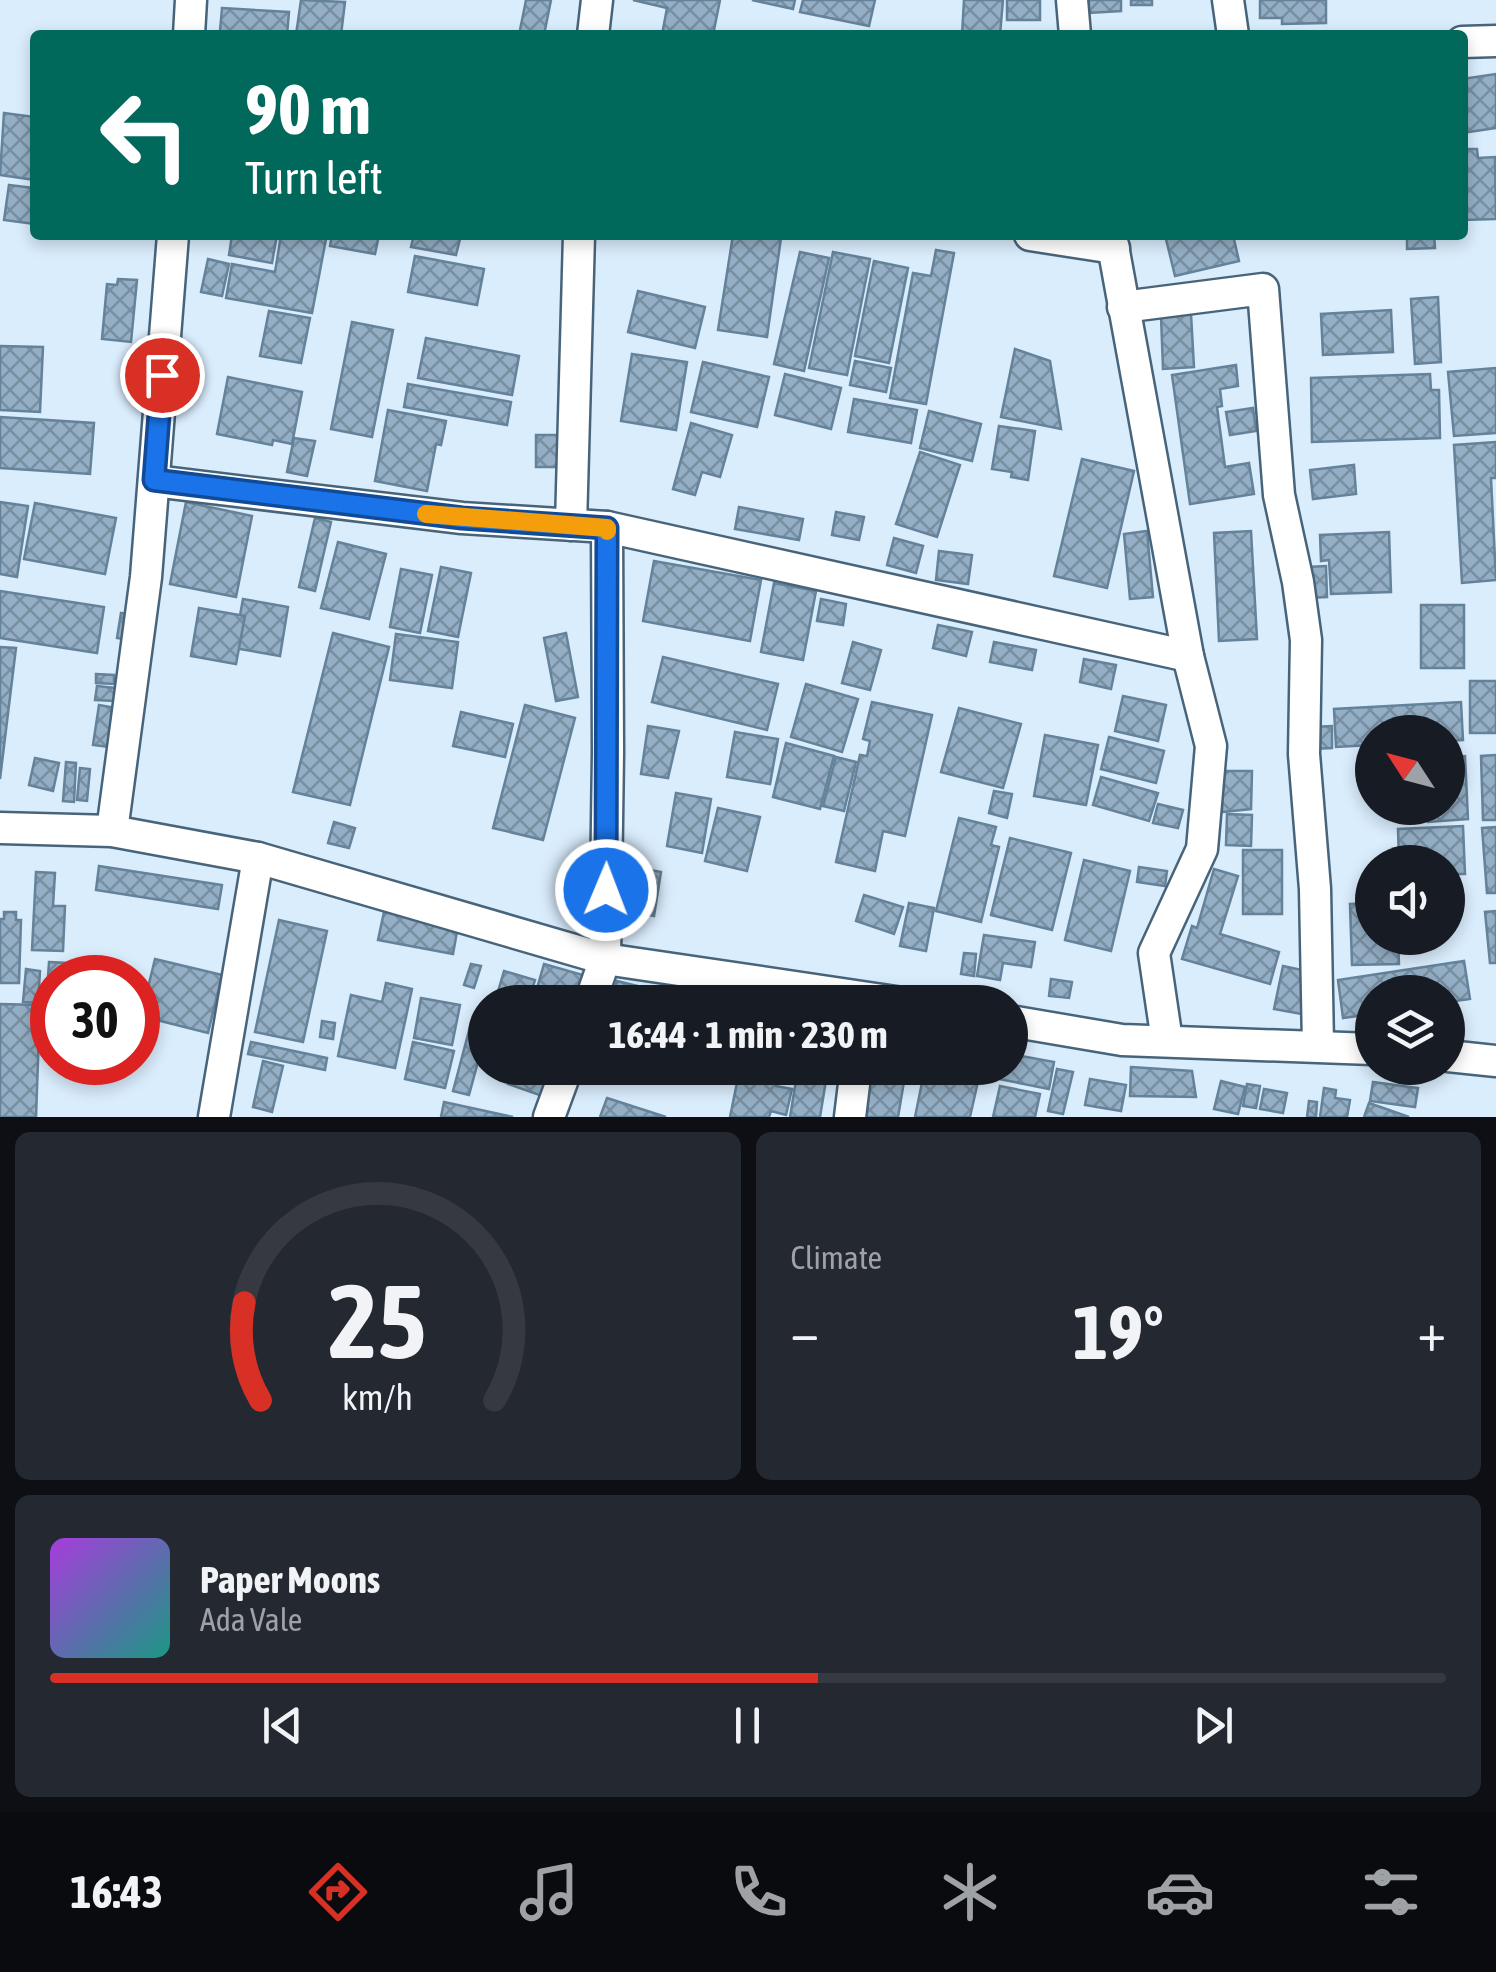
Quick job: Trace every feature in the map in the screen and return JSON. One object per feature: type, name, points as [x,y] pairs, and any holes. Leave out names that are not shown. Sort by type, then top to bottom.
[{"type":"street","points":[[189,30],[192,0]]},
{"type":"street","points":[[594,30],[597,0]]},
{"type":"street","points":[[1072,0],[1075,30]]},
{"type":"street","points":[[1228,0],[1232,30]]},
{"type":"street","points":[[1468,42],[1496,41]]},
{"type":"street","points":[[112,831],[146,577],[173,240]]},
{"type":"street","points":[[571,525],[580,240]]},
{"type":"street","points":[[1112,242],[1188,656],[1211,746],[1202,849],[1154,953],[1167,1042]]},
{"type":"street","points":[[1123,307],[1263,290],[1279,495],[1306,640],[1304,754],[1316,889],[1318,1046]]},
{"type":"street","points":[[154,480],[462,518],[607,528],[1188,656]]},
{"type":"street","points":[[596,985],[605,958],[607,528]]},
{"type":"street","points":[[0,828],[112,831],[258,858],[605,958],[776,985]]},
{"type":"street","points":[[214,1117],[258,858]]},
{"type":"street","points":[[1028,1025],[1122,1040],[1355,1047]]},
{"type":"street","points":[[1465,1058],[1496,1062]]},
{"type":"street","points":[[549,1117],[561,1085]]},
{"type":"street","points":[[850,1117],[854,1085]]},
{"type":"building","points":[[301,0],[345,2],[342,30],[297,30]]},
{"type":"building","points":[[526,0],[551,0],[545,30],[520,30]]},
{"type":"building","points":[[633,0],[720,0],[714,30],[663,30],[667,8]]},
{"type":"building","points":[[752,0],[795,0],[793,9]]},
{"type":"building","points":[[803,0],[875,0],[869,26],[800,12]]},
{"type":"building","points":[[964,0],[1003,0],[1000,30],[962,30]]},
{"type":"building","points":[[1007,0],[1040,0],[1040,20],[1007,20]]},
{"type":"building","points":[[1089,0],[1121,0],[1121,11],[1089,13]]},
{"type":"building","points":[[1131,0],[1152,0],[1152,5],[1131,5]]},
{"type":"building","points":[[1260,0],[1326,0],[1326,23],[1282,24],[1282,18],[1260,18]]},
{"type":"building","points":[[222,8],[289,12],[287,30],[220,30]]},
{"type":"building","points":[[1496,74],[1496,128],[1468,132],[1468,78]]},
{"type":"building","points":[[4,113],[30,116],[30,179],[0,175]]},
{"type":"building","points":[[1468,149],[1477,149],[1478,158],[1495,157],[1496,219],[1468,220]]},
{"type":"building","points":[[9,185],[30,187],[30,223],[4,220]]},
{"type":"building","points":[[231,240],[276,240],[272,263],[229,255]]},
{"type":"building","points":[[280,240],[326,240],[312,313],[226,298],[232,264],[275,272]]},
{"type":"building","points":[[331,240],[378,240],[375,254],[330,246]]},
{"type":"building","points":[[413,240],[460,240],[456,255],[411,247]]},
{"type":"building","points":[[732,240],[781,240],[767,337],[718,330]]},
{"type":"building","points":[[1166,240],[1234,240],[1239,261],[1175,276]]},
{"type":"building","points":[[1407,240],[1434,240],[1435,248],[1407,249]]},
{"type":"building","points":[[936,250],[954,253],[926,404],[890,398],[913,273],[931,276]]},
{"type":"building","points":[[800,252],[829,258],[804,371],[774,364]]},
{"type":"building","points":[[833,252],[870,259],[847,375],[809,368]]},
{"type":"building","points":[[415,256],[484,269],[477,305],[408,292]]},
{"type":"building","points":[[208,259],[229,264],[222,296],[201,292]]},
{"type":"building","points":[[874,261],[908,268],[889,363],[855,356]]},
{"type":"building","points":[[118,279],[137,280],[131,342],[102,339],[107,284],[117,285]]},
{"type":"building","points":[[638,291],[705,307],[695,348],[628,332]]},
{"type":"building","points":[[1438,297],[1441,362],[1415,364],[1411,299]]},
{"type":"building","points":[[1391,310],[1393,352],[1323,355],[1321,314]]},
{"type":"building","points":[[269,311],[310,318],[301,363],[260,356]]},
{"type":"building","points":[[1191,314],[1194,367],[1163,369],[1161,316]]},
{"type":"building","points":[[352,322],[393,330],[372,437],[331,429]]},
{"type":"building","points":[[426,338],[519,356],[512,395],[418,378]]},
{"type":"building","points":[[0,346],[43,347],[40,412],[0,410]]},
{"type":"building","points":[[1015,349],[1050,361],[1061,429],[1001,417]]},
{"type":"building","points":[[632,354],[687,362],[676,430],[621,421]]},
{"type":"building","points":[[855,361],[891,368],[886,392],[850,385]]},
{"type":"building","points":[[703,362],[769,377],[757,427],[691,412]]},
{"type":"building","points":[[1236,365],[1238,386],[1220,389],[1222,406],[1217,407],[1225,467],[1249,463],[1254,494],[1190,504],[1172,375]]},
{"type":"building","points":[[1496,368],[1496,433],[1454,436],[1448,372]]},
{"type":"building","points":[[785,374],[841,388],[831,429],[775,415]]},
{"type":"building","points":[[1430,374],[1431,390],[1439,390],[1440,438],[1312,442],[1311,378]]},
{"type":"building","points":[[228,377],[302,392],[292,444],[273,440],[272,445],[217,434]]},
{"type":"building","points":[[408,384],[511,402],[507,425],[404,407]]},
{"type":"building","points":[[854,399],[917,410],[911,443],[848,432]]},
{"type":"building","points":[[1253,408],[1256,431],[1230,435],[1226,412]]},
{"type":"building","points":[[388,410],[446,421],[441,445],[436,444],[427,491],[375,481]]},
{"type":"building","points":[[929,411],[981,424],[972,461],[920,448]]},
{"type":"building","points":[[0,417],[94,423],[90,474],[0,468]]},
{"type":"building","points":[[691,423],[732,435],[720,477],[702,472],[695,495],[673,489]]},
{"type":"building","points":[[999,426],[1035,431],[1028,480],[992,469]]},
{"type":"building","points":[[536,435],[559,435],[560,467],[536,467]]},
{"type":"building","points":[[294,438],[315,441],[307,476],[287,472]]},
{"type":"building","points":[[1496,442],[1496,478],[1491,478],[1496,580],[1462,583],[1454,445]]},
{"type":"building","points":[[920,452],[960,465],[937,537],[896,524]]},
{"type":"building","points":[[1082,459],[1134,471],[1107,588],[1054,576]]},
{"type":"building","points":[[1354,465],[1356,494],[1313,499],[1310,470]]},
{"type":"building","points":[[0,502],[28,506],[17,577],[0,574]]},
{"type":"building","points":[[186,502],[252,516],[236,597],[170,584]]},
{"type":"building","points":[[35,503],[116,518],[105,574],[24,559]]},
{"type":"building","points":[[739,507],[803,519],[799,540],[735,529]]},
{"type":"building","points":[[836,512],[864,517],[859,540],[832,535]]},
{"type":"building","points":[[315,518],[331,522],[315,591],[299,587]]},
{"type":"building","points":[[1147,531],[1153,597],[1130,599],[1124,534]]},
{"type":"building","points":[[1251,531],[1257,639],[1219,641],[1214,533]]},
{"type":"building","points":[[1389,532],[1391,592],[1331,594],[1329,560],[1321,561],[1320,535]]},
{"type":"building","points":[[894,538],[923,546],[916,573],[887,565]]},
{"type":"building","points":[[338,542],[386,554],[369,619],[321,608]]},
{"type":"building","points":[[939,551],[972,555],[968,584],[936,580]]},
{"type":"building","points":[[654,561],[761,580],[750,641],[643,621]]},
{"type":"building","points":[[1326,566],[1327,597],[1309,598],[1307,567]]},
{"type":"building","points":[[441,567],[471,573],[458,637],[428,631]]},
{"type":"building","points":[[401,569],[432,575],[420,633],[390,627]]},
{"type":"building","points":[[774,583],[816,591],[803,660],[761,652]]},
{"type":"building","points":[[0,591],[104,607],[97,653],[0,638]]},
{"type":"building","points":[[243,599],[288,607],[280,656],[234,648]]},
{"type":"building","points":[[821,599],[846,604],[843,625],[817,621]]},
{"type":"building","points":[[1421,605],[1464,605],[1464,668],[1421,668]]},
{"type":"building","points":[[199,608],[245,616],[236,664],[191,656]]},
{"type":"building","points":[[121,613],[134,615],[130,640],[117,638]]},
{"type":"building","points":[[938,625],[972,632],[966,656],[933,648]]},
{"type":"building","points":[[333,633],[389,647],[350,805],[293,792]]},
{"type":"building","points":[[566,633],[578,697],[556,701],[544,638]]},
{"type":"building","points":[[396,634],[458,642],[452,688],[390,680]]},
{"type":"building","points":[[853,642],[881,650],[870,690],[842,683]]},
{"type":"building","points":[[994,642],[1036,650],[1032,670],[990,662]]},
{"type":"building","points":[[0,647],[16,648],[0,779]]},
{"type":"building","points":[[663,657],[778,684],[767,730],[652,702]]},
{"type":"building","points":[[1084,659],[1116,665],[1111,689],[1080,682]]},
{"type":"building","points":[[96,674],[114,675],[114,684],[96,683]]},
{"type":"building","points":[[1470,681],[1496,681],[1496,733],[1470,733]]},
{"type":"building","points":[[806,684],[858,699],[842,752],[791,737]]},
{"type":"building","points":[[97,686],[117,688],[115,701],[95,700]]},
{"type":"building","points":[[1123,696],[1166,705],[1158,741],[1115,731]]},
{"type":"building","points":[[872,702],[932,715],[905,836],[883,831],[875,871],[836,862],[860,755],[867,756],[870,741],[863,739]]},
{"type":"building","points":[[1461,702],[1462,715],[1355,715],[1355,746],[1336,747],[1334,709]]},
{"type":"building","points":[[99,705],[116,708],[110,747],[93,745]]},
{"type":"building","points":[[525,705],[575,718],[543,840],[493,828]]},
{"type":"building","points":[[959,708],[1021,724],[1003,788],[941,772]]},
{"type":"building","points":[[461,712],[513,724],[505,757],[453,746]]},
{"type":"building","points":[[648,726],[679,731],[668,778],[641,774]]},
{"type":"building","points":[[1332,726],[1332,748],[1313,749],[1312,727]]},
{"type":"building","points":[[735,732],[778,739],[770,784],[727,777]]},
{"type":"building","points":[[1045,735],[1098,745],[1086,805],[1034,796]]},
{"type":"building","points":[[1109,737],[1164,751],[1156,783],[1101,769]]},
{"type":"building","points":[[786,743],[834,756],[820,809],[773,797]]},
{"type":"building","points":[[1496,755],[1496,820],[1483,820],[1481,756]]},
{"type":"building","points":[[1465,756],[1468,819],[1465,819]]},
{"type":"building","points":[[836,757],[856,762],[844,811],[823,806]]},
{"type":"building","points":[[35,758],[59,763],[53,791],[29,785]]},
{"type":"building","points":[[66,762],[76,763],[74,802],[63,801]]},
{"type":"building","points":[[80,768],[90,769],[87,801],[77,800]]},
{"type":"building","points":[[1222,771],[1252,771],[1251,809],[1222,812]]},
{"type":"building","points":[[1101,777],[1158,793],[1149,821],[1093,805]]},
{"type":"building","points":[[994,791],[1012,794],[1007,818],[989,813]]},
{"type":"building","points":[[676,793],[711,799],[702,853],[667,846]]},
{"type":"building","points":[[1158,804],[1183,810],[1178,828],[1153,823]]},
{"type":"building","points":[[718,808],[760,817],[747,871],[705,861]]},
{"type":"building","points":[[1227,814],[1252,815],[1251,846],[1226,845]]},
{"type":"building","points":[[959,818],[996,827],[991,845],[999,847],[981,922],[936,911]]},
{"type":"building","points":[[334,822],[355,828],[349,848],[328,843]]},
{"type":"building","points":[[1463,826],[1464,845],[1398,845],[1398,829]]},
{"type":"building","points":[[1496,827],[1496,893],[1487,893],[1482,828]]},
{"type":"building","points":[[1010,838],[1071,853],[1052,930],[991,915]]},
{"type":"building","points":[[1243,850],[1282,850],[1282,914],[1243,914]]},
{"type":"building","points":[[1084,860],[1130,871],[1111,951],[1065,940]]},
{"type":"building","points":[[618,864],[661,872],[654,916],[633,912],[634,904],[612,901]]},
{"type":"building","points":[[99,866],[222,885],[218,909],[96,890]]},
{"type":"building","points":[[1139,867],[1167,871],[1165,886],[1137,882]]},
{"type":"building","points":[[1214,869],[1238,876],[1220,934],[1279,952],[1270,984],[1182,959],[1192,926],[1197,928]]},
{"type":"building","points":[[36,872],[55,873],[53,906],[65,906],[63,951],[32,950]]},
{"type":"building","points":[[864,895],[903,907],[894,934],[856,921]]},
{"type":"building","points":[[909,903],[934,908],[926,951],[900,946]]},
{"type":"building","points":[[1350,904],[1355,904],[1355,955],[1399,955],[1399,964],[1352,965]]},
{"type":"building","points":[[1496,911],[1496,963],[1490,963],[1485,912]]},
{"type":"building","points":[[4,912],[16,912],[16,920],[21,920],[19,983],[0,983],[0,919],[4,919]]},
{"type":"building","points":[[384,912],[458,926],[453,954],[378,940]]},
{"type":"building","points":[[279,920],[327,931],[303,1042],[255,1032]]},
{"type":"building","points":[[984,935],[1035,942],[1031,967],[1003,963],[1000,980],[977,976]]},
{"type":"building","points":[[964,953],[976,954],[974,976],[961,974]]},
{"type":"building","points":[[160,960],[222,975],[208,1033],[160,1021]]},
{"type":"building","points":[[1464,961],[1470,999],[1465,1000],[1465,975],[1371,975]]},
{"type":"building","points":[[471,964],[481,966],[475,985],[464,985]]},
{"type":"building","points":[[544,964],[590,977],[587,985],[538,985]]},
{"type":"building","points":[[1283,966],[1311,972],[1302,1014],[1274,1009]]},
{"type":"building","points":[[26,969],[30,970],[30,1002],[23,1002]]},
{"type":"building","points":[[504,971],[535,980],[533,985],[500,985]]},
{"type":"building","points":[[1355,977],[1355,1016],[1343,1018],[1338,980]]},
{"type":"building","points":[[1051,979],[1072,982],[1069,998],[1049,996]]},
{"type":"building","points":[[386,983],[412,989],[395,1068],[338,1056],[351,995],[382,1002]]},
{"type":"building","points":[[421,998],[460,1005],[452,1045],[414,1038]]},
{"type":"building","points":[[0,1004],[30,1005],[30,1085],[37,1085],[36,1117],[0,1117]]},
{"type":"building","points":[[322,1021],[335,1023],[333,1039],[320,1037]]},
{"type":"building","points":[[468,1034],[468,1085],[472,1085],[469,1095],[453,1091]]},
{"type":"building","points":[[251,1042],[327,1058],[325,1070],[248,1054]]},
{"type":"building","points":[[413,1042],[454,1051],[445,1088],[405,1079]]},
{"type":"building","points":[[1028,1057],[1054,1062],[1049,1089],[1028,1085]]},
{"type":"building","points":[[263,1061],[283,1066],[272,1112],[253,1107]]},
{"type":"building","points":[[1131,1067],[1192,1071],[1196,1097],[1130,1096]]},
{"type":"building","points":[[1057,1069],[1073,1072],[1063,1114],[1048,1111]]},
{"type":"building","points":[[1090,1079],[1126,1085],[1121,1111],[1085,1105]]},
{"type":"building","points":[[1221,1081],[1245,1087],[1238,1114],[1214,1109]]},
{"type":"building","points":[[1247,1084],[1260,1086],[1256,1108],[1243,1106]]},
{"type":"building","points":[[511,1085],[549,1085],[545,1097]]},
{"type":"building","points":[[737,1085],[792,1089],[786,1115],[771,1111],[769,1117],[730,1117]]},
{"type":"building","points":[[795,1085],[825,1085],[820,1117],[790,1117]]},
{"type":"building","points":[[864,1085],[903,1085],[898,1117],[859,1117]]},
{"type":"building","points":[[922,1085],[977,1085],[970,1117],[915,1117]]},
{"type":"building","points":[[1373,1085],[1418,1088],[1415,1107],[1370,1101]]},
{"type":"building","points":[[1000,1086],[1040,1094],[1035,1117],[993,1117]]},
{"type":"building","points":[[1324,1088],[1336,1090],[1335,1098],[1350,1100],[1347,1117],[1320,1117]]},
{"type":"building","points":[[1264,1089],[1287,1093],[1283,1113],[1260,1109]]},
{"type":"building","points":[[607,1098],[666,1117],[600,1117]]},
{"type":"building","points":[[1309,1101],[1317,1102],[1316,1117],[1307,1117]]},
{"type":"building","points":[[444,1102],[513,1117],[441,1117]]},
{"type":"building","points":[[1369,1103],[1409,1117],[1364,1117]]},
{"type":"slow traffic","points":[[426,514],[607,531]]},
{"type":"route","points":[[162,375],[154,480],[462,518],[607,528],[606,890]]}]
